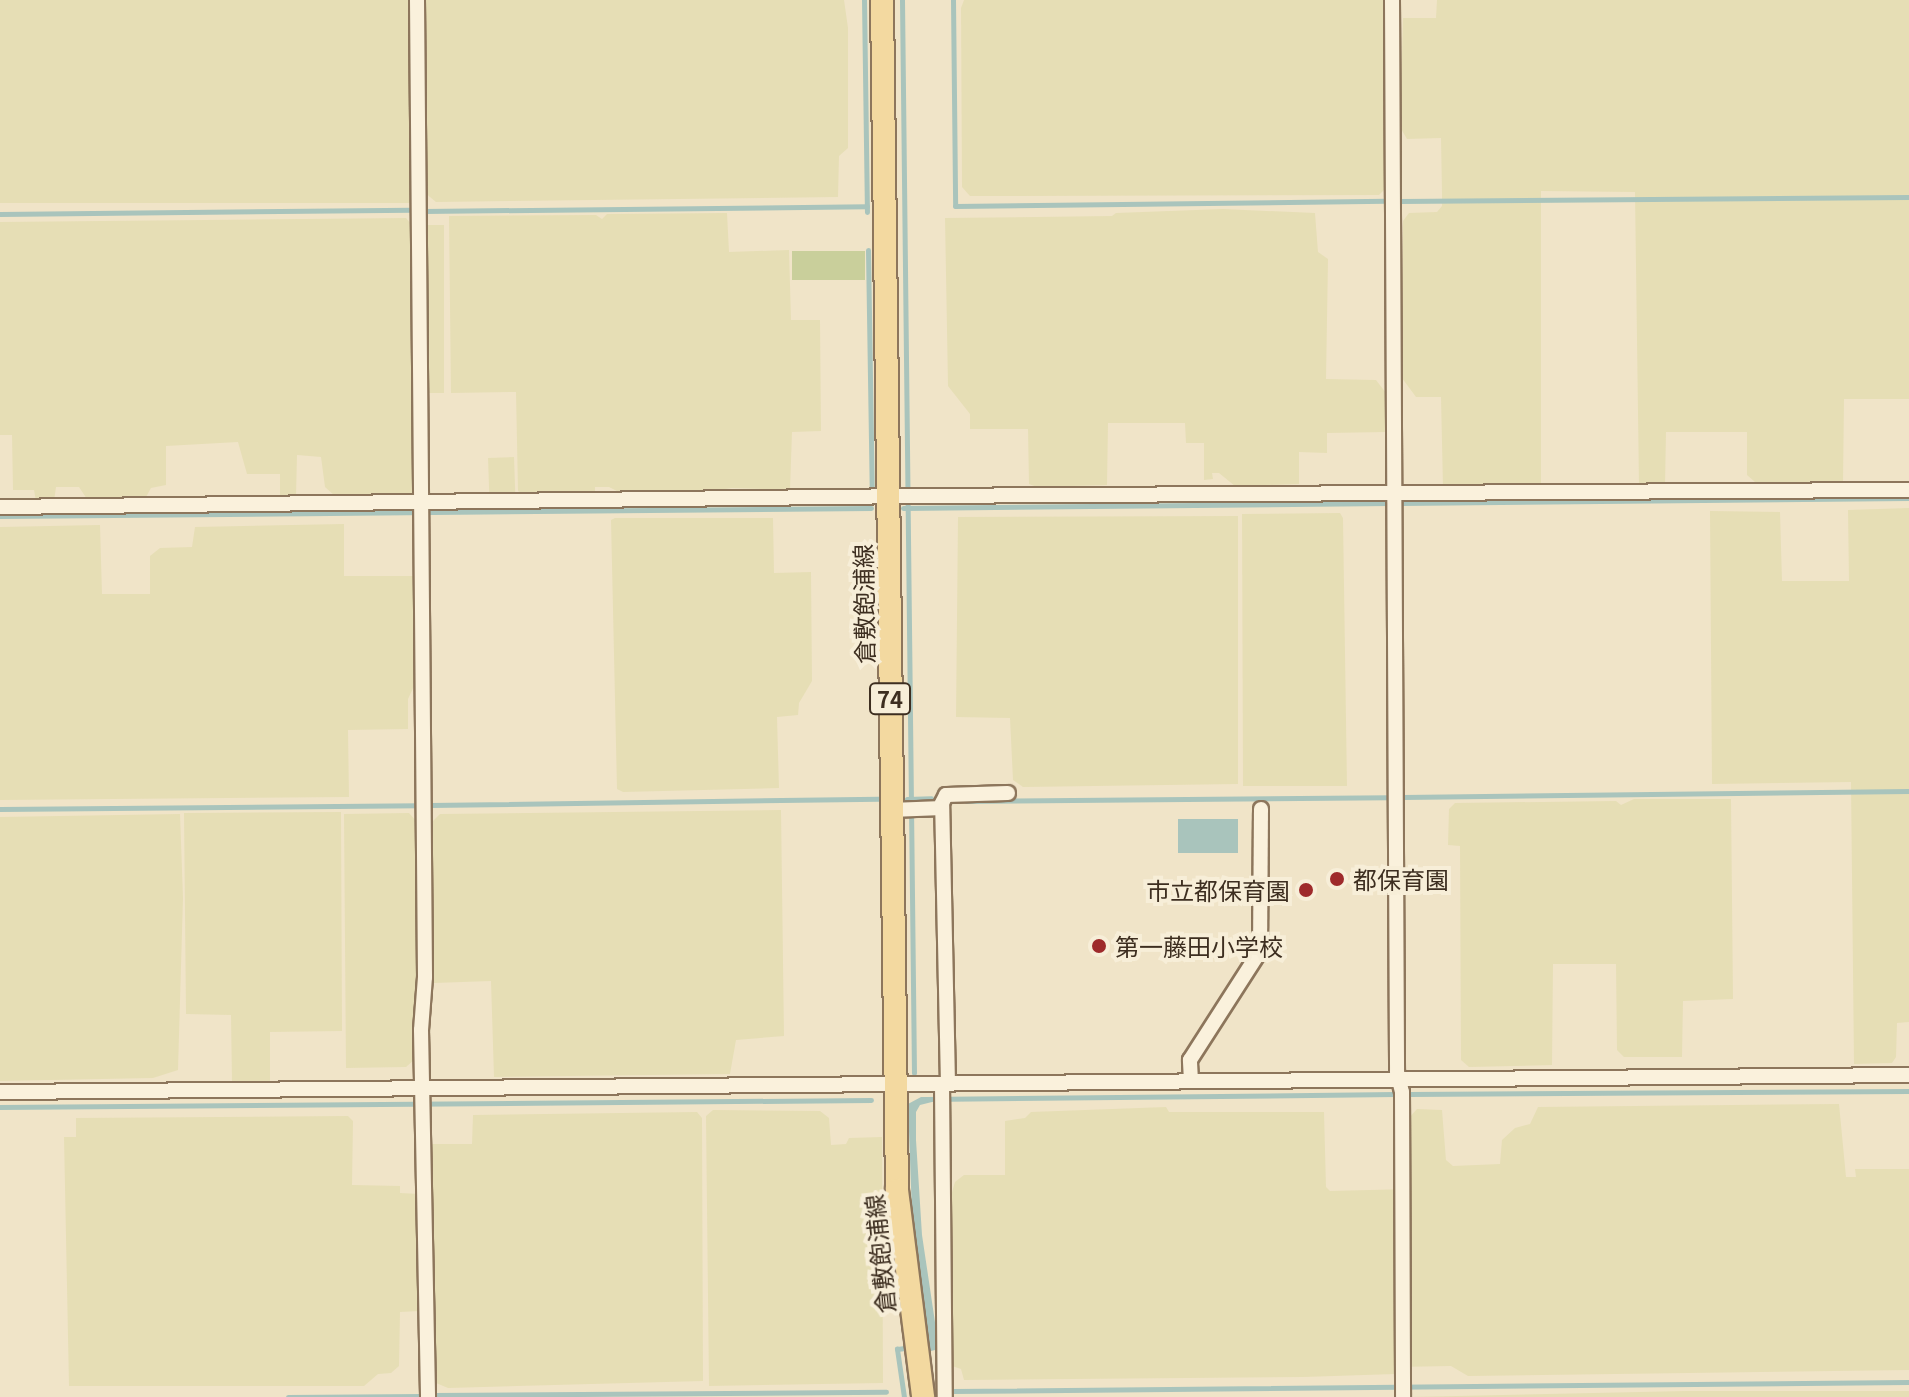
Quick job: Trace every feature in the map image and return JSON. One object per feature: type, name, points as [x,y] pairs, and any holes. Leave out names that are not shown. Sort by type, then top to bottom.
[{"type":"main road","name":"倉敷飽浦線","points":[[882,0],[901,497],[906,809],[895,1085],[900,1232],[923,1397]]},
{"type":"street","points":[[417,0],[425,977],[421,1030],[428,1397]]},
{"type":"street","points":[[1392,0],[1397,1072],[1400,1080],[1403,1390]]},
{"type":"street","points":[[0,507],[420,509],[901,497],[1909,490]]},
{"type":"street","points":[[945,1397],[942,808],[946,795],[1008,793]]},
{"type":"street","points":[[906,809],[942,808]]},
{"type":"street","points":[[1191,1081],[1190,1060],[1260,951],[1261,809]]},
{"type":"street","points":[[0,1092],[423,1098],[895,1085],[943,1092],[1191,1081],[1909,1075]]},
{"type":"shaded area","points":[[0,0],[410,0],[410,203],[0,203]]},
{"type":"shaded area","points":[[423,0],[844,0],[848,28],[848,148],[839,156],[838,197],[436,202],[424,192]]},
{"type":"shaded area","points":[[964,0],[1383,0],[1384,190],[1379,195],[970,196],[962,187],[961,8]]},
{"type":"shaded area","points":[[1437,0],[1909,0],[1909,399],[1844,399],[1843,483],[1755,482],[1747,475],[1747,432],[1666,432],[1665,486],[1639,486],[1635,192],[1541,191],[1541,486],[1443,488],[1441,397],[1416,397],[1402,378],[1403,221],[1409,213],[1437,212],[1442,206],[1441,138],[1407,139],[1400,127],[1403,18],[1436,18]]},
{"type":"shaded area","points":[[1223,209],[1315,213],[1318,252],[1328,259],[1326,379],[1376,380],[1386,393],[1386,432],[1327,433],[1327,453],[1299,452],[1299,484],[1235,486],[1219,473],[1212,473],[1213,479],[1204,480],[1204,443],[1186,443],[1185,423],[1108,423],[1107,485],[1037,487],[1029,484],[1028,429],[970,429],[970,414],[948,386],[945,218],[1112,216],[1116,213]]},
{"type":"shaded area","points":[[727,213],[729,252],[789,250],[791,320],[820,320],[821,431],[792,432],[790,490],[732,488],[698,493],[617,491],[609,487],[595,487],[595,493],[523,494],[518,491],[516,392],[451,393],[449,216],[596,215],[602,219],[607,214]]},
{"type":"shaded area","points":[[406,218],[412,225],[413,496],[335,496],[325,487],[321,457],[297,455],[296,496],[280,497],[280,474],[247,474],[238,442],[166,446],[166,485],[151,488],[146,497],[87,499],[79,487],[56,487],[54,501],[36,501],[34,490],[13,490],[12,435],[0,435],[0,222]]},
{"type":"shaded area","points":[[423,225],[444,225],[444,393],[423,393]]},
{"type":"shaded area","points":[[514,457],[515,495],[489,496],[488,458]]},
{"type":"shaded area","points":[[1909,508],[1909,1022],[1897,1023],[1896,1057],[1892,1063],[1854,1064],[1851,782],[1712,784],[1710,511],[1780,512],[1782,581],[1849,581],[1848,510]]},
{"type":"shaded area","points":[[1340,513],[1343,518],[1347,786],[1243,786],[1242,514]]},
{"type":"shaded area","points":[[1238,516],[1238,784],[1023,787],[1013,780],[1010,718],[956,717],[958,517]]},
{"type":"shaded area","points":[[773,518],[774,573],[811,572],[812,681],[799,703],[798,715],[777,717],[779,788],[623,792],[617,789],[611,520]]},
{"type":"shaded area","points":[[344,524],[344,576],[414,576],[415,684],[408,699],[408,729],[348,730],[349,797],[0,800],[0,527],[100,525],[102,594],[150,594],[150,556],[160,548],[192,547],[195,527]]},
{"type":"shaded area","points":[[1634,799],[1731,799],[1733,999],[1683,1001],[1682,1057],[1624,1057],[1617,1050],[1616,964],[1553,964],[1552,1065],[1469,1067],[1461,1060],[1460,846],[1448,845],[1449,809],[1455,803],[1616,801],[1621,805]]},
{"type":"shaded area","points":[[781,810],[784,1036],[736,1040],[730,1074],[494,1077],[491,981],[434,983],[432,822],[440,814]]},
{"type":"shaded area","points":[[341,812],[342,1031],[270,1032],[270,1081],[232,1082],[231,1015],[186,1014],[184,813]]},
{"type":"shaded area","points":[[409,813],[417,822],[419,1000],[414,1020],[414,1060],[406,1067],[346,1068],[344,814]]},
{"type":"shaded area","points":[[180,814],[183,898],[178,1070],[153,1078],[0,1081],[0,817]]},
{"type":"shaded area","points":[[1839,1104],[1846,1177],[1856,1177],[1855,1169],[1909,1169],[1909,1370],[1468,1376],[1451,1366],[1396,1367],[1395,1374],[1303,1377],[964,1380],[961,1369],[952,1366],[950,1199],[955,1182],[964,1175],[1005,1175],[1005,1121],[1025,1118],[1031,1112],[1166,1107],[1169,1112],[1324,1112],[1326,1187],[1330,1191],[1410,1189],[1408,1119],[1417,1109],[1442,1110],[1446,1160],[1453,1166],[1500,1164],[1502,1140],[1515,1128],[1530,1124],[1538,1107]]},
{"type":"shaded area","points":[[713,1110],[820,1111],[829,1118],[831,1145],[846,1144],[849,1138],[882,1137],[883,1383],[709,1386],[706,1116]]},
{"type":"shaded area","points":[[697,1112],[702,1118],[703,1381],[448,1388],[436,1383],[431,1144],[472,1144],[473,1115]]},
{"type":"shaded area","points":[[348,1116],[353,1121],[352,1185],[400,1186],[400,1193],[420,1194],[420,1311],[400,1312],[399,1366],[391,1373],[378,1374],[364,1386],[69,1386],[64,1137],[76,1137],[76,1118]]},
{"type":"shaded area","points":[[1686,1391],[1909,1391],[1909,1397],[1410,1397]]},
{"type":"green space","points":[[792,251],[865,251],[865,280],[792,280]]},
{"type":"water","points":[[1178,819],[1238,819],[1238,853],[1178,853]]},
{"type":"water","points":[[921,1097],[932,1097],[932,1102],[920,1105],[916,1112],[916,1140],[922,1235],[939,1349],[927,1352],[928,1337],[912,1214],[908,1104]]},
{"type":"waterway","points":[[864,0],[867,212]]},
{"type":"waterway","points":[[902,0],[914,1073]]},
{"type":"waterway","points":[[953,0],[955,206],[1386,201]]},
{"type":"waterway","points":[[1400,201],[1909,197]]},
{"type":"waterway","points":[[424,211],[867,206]]},
{"type":"waterway","points":[[0,214],[411,210]]},
{"type":"waterway","points":[[868,250],[872,492]]},
{"type":"waterway","points":[[1401,503],[1909,498]]},
{"type":"waterway","points":[[903,508],[1389,503]]},
{"type":"waterway","points":[[0,516],[871,508]]},
{"type":"waterway","points":[[1403,797],[1909,791]]},
{"type":"waterway","points":[[966,801],[1389,797]]},
{"type":"waterway","points":[[907,799],[931,798]]},
{"type":"waterway","points":[[430,805],[879,799]]},
{"type":"waterway","points":[[0,809],[419,805]]},
{"type":"waterway","points":[[1409,1094],[1909,1091]]},
{"type":"waterway","points":[[927,1099],[1395,1094]]},
{"type":"waterway","points":[[0,1107],[871,1100]]},
{"type":"waterway","points":[[904,1397],[897,1349],[905,1348]]},
{"type":"waterway","points":[[952,1391],[1909,1382]]},
{"type":"waterway","points":[[435,1395],[886,1392]]},
{"type":"waterway","points":[[288,1397],[422,1396]]},
{"type":"place","name":"都保育園","points":[[1337,879]]},
{"type":"place","name":"市立都保育園","points":[[1306,890]]},
{"type":"place","name":"第一藤田小学校","points":[[1099,946]]}]
